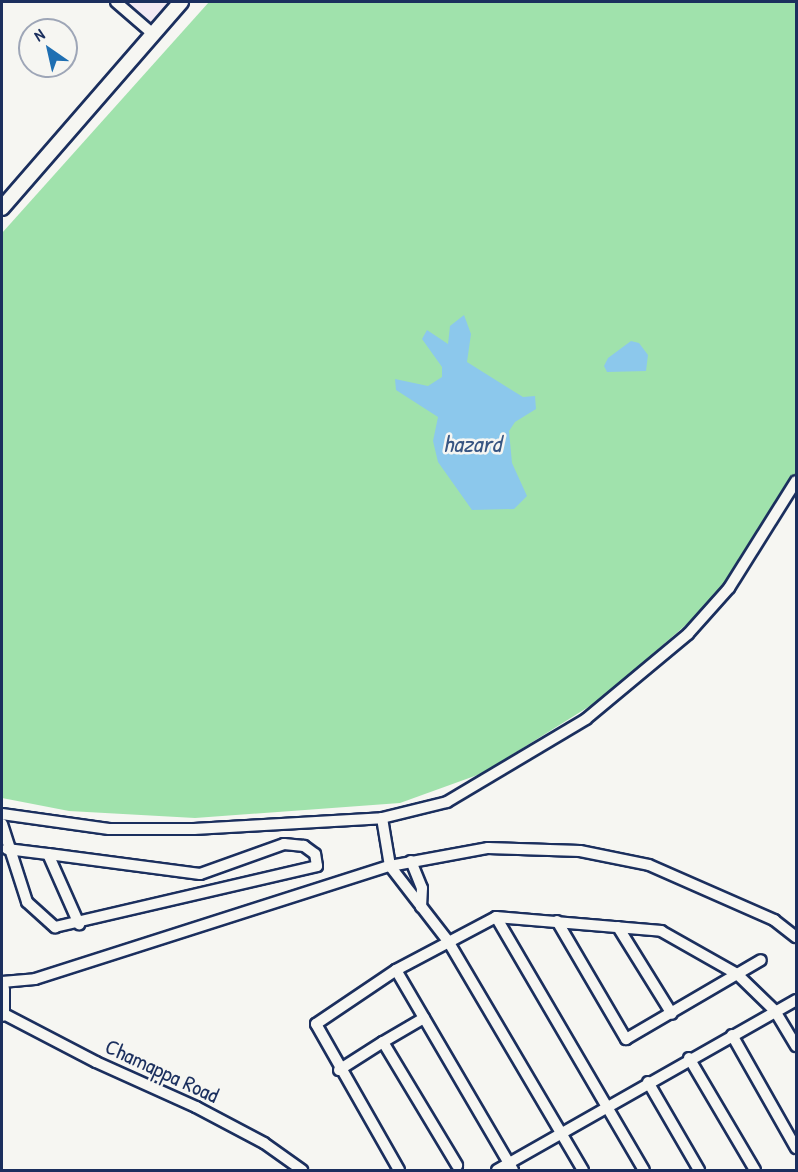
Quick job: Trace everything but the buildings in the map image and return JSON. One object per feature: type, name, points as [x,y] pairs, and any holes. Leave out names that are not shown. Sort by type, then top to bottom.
[{"type":"main road","points":[[2,208],[181,2]]},
{"type":"main road","points":[[2,989],[2,1013]]},
{"type":"street","points":[[116,2],[153,34]]},
{"type":"street","points":[[2,814],[109,829],[194,829],[382,818],[447,802],[473,790],[586,719],[687,634],[729,588],[796,482]]},
{"type":"street","points":[[382,818],[390,866],[448,941],[584,1170]]},
{"type":"street","points":[[2,824],[7,849],[27,902],[55,927],[80,924],[317,866],[315,854],[304,846],[284,844],[200,874],[7,849]]},
{"type":"street","points":[[2,982],[35,979],[390,866],[477,849],[517,847],[580,851],[649,865],[774,920],[796,937]]},
{"type":"street","points":[[48,854],[80,924]]},
{"type":"street","points":[[411,861],[422,888],[421,907]]},
{"type":"street","points":[[496,917],[644,1170]]},
{"type":"street","points":[[399,1170],[339,1070],[316,1024],[396,970],[496,917],[661,931],[738,974],[775,1011],[796,1046]]},
{"type":"street","points":[[557,921],[625,1039],[672,1014],[761,960]]},
{"type":"street","points":[[618,927],[672,1014]]},
{"type":"street","points":[[396,970],[511,1167]]},
{"type":"street","points":[[497,1170],[511,1167],[562,1133],[648,1082],[796,1000]]},
{"type":"street","name":"Chamappa Road","points":[[2,1013],[96,1062],[196,1107],[264,1143],[302,1170]]},
{"type":"street","points":[[339,1070],[424,1018]]},
{"type":"street","points":[[732,1035],[796,1148]]},
{"type":"street","points":[[383,1042],[457,1165]]},
{"type":"street","points":[[689,1058],[755,1170]]},
{"type":"street","points":[[648,1082],[699,1170]]},
{"type":"shaded area","points":[[124,2],[169,2],[149,25]]},
{"type":"green space","points":[[209,2],[796,2],[796,474],[720,595],[601,699],[483,773],[400,803],[195,818],[69,811],[2,798],[2,233]]},
{"type":"water","name":"hazard","points":[[464,315],[471,334],[467,362],[523,397],[535,396],[536,409],[515,422],[509,431],[512,463],[527,496],[514,509],[472,510],[438,462],[433,441],[438,417],[396,390],[395,379],[428,386],[442,377],[442,367],[422,339],[427,330],[448,344],[450,326]]},
{"type":"water","points":[[631,341],[639,343],[648,355],[646,371],[607,372],[604,366],[608,358]]}]
